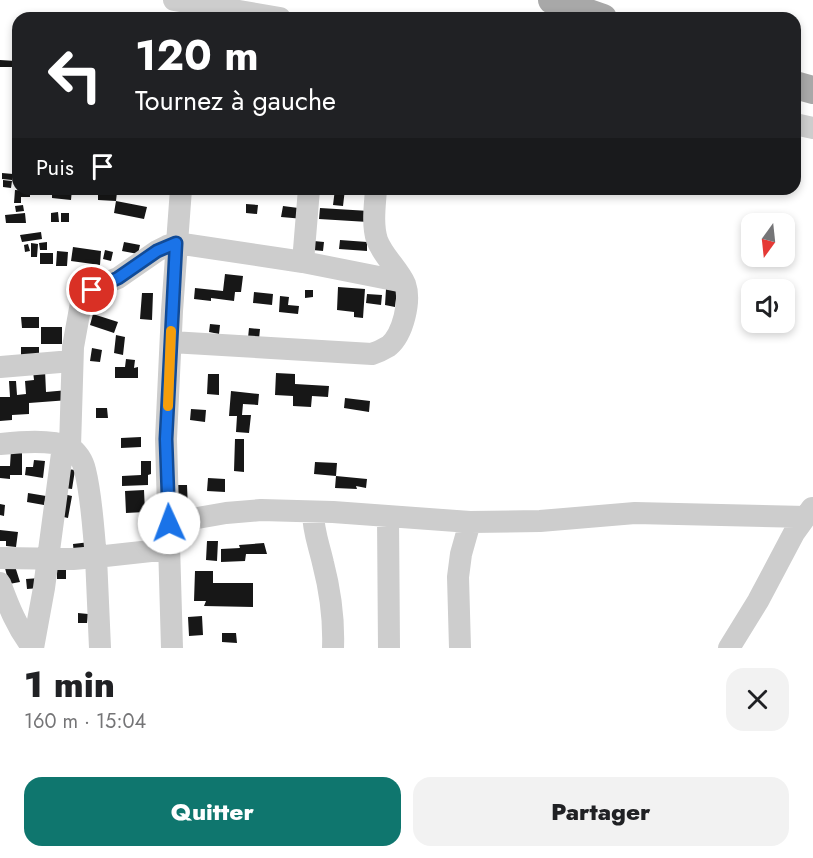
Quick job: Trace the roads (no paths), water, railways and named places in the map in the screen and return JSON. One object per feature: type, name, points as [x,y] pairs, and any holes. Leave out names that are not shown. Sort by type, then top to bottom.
[{"type":"main road","points":[[552,0],[586,12]]},
{"type":"street","points":[[174,0],[245,12]]},
{"type":"street","points":[[172,648],[166,439],[180,195]]},
{"type":"street","points":[[303,262],[309,195]]},
{"type":"street","points":[[171,342],[372,354],[388,346],[396,338],[402,323],[407,293],[404,282],[378,241],[375,226],[376,195]]},
{"type":"street","points":[[33,648],[66,446],[72,361],[83,292],[118,278],[157,251],[176,243],[303,262],[404,282]]},
{"type":"street","points":[[0,368],[72,361]]},
{"type":"street","points":[[0,444],[23,442],[66,446],[76,453],[85,469],[96,557],[100,648]]},
{"type":"street","points":[[169,523],[226,513],[261,510],[470,522],[540,521],[635,513],[810,512]]},
{"type":"street","points":[[313,512],[313,528],[323,564],[331,609],[333,648]]},
{"type":"street","points":[[729,648],[758,601],[794,533],[810,512]]},
{"type":"street","points":[[388,517],[389,648]]},
{"type":"street","points":[[460,648],[458,577],[461,554],[470,522]]},
{"type":"street","points":[[0,558],[73,559],[169,549]]},
{"type":"street","points":[[0,583],[23,636],[33,648]]}]
